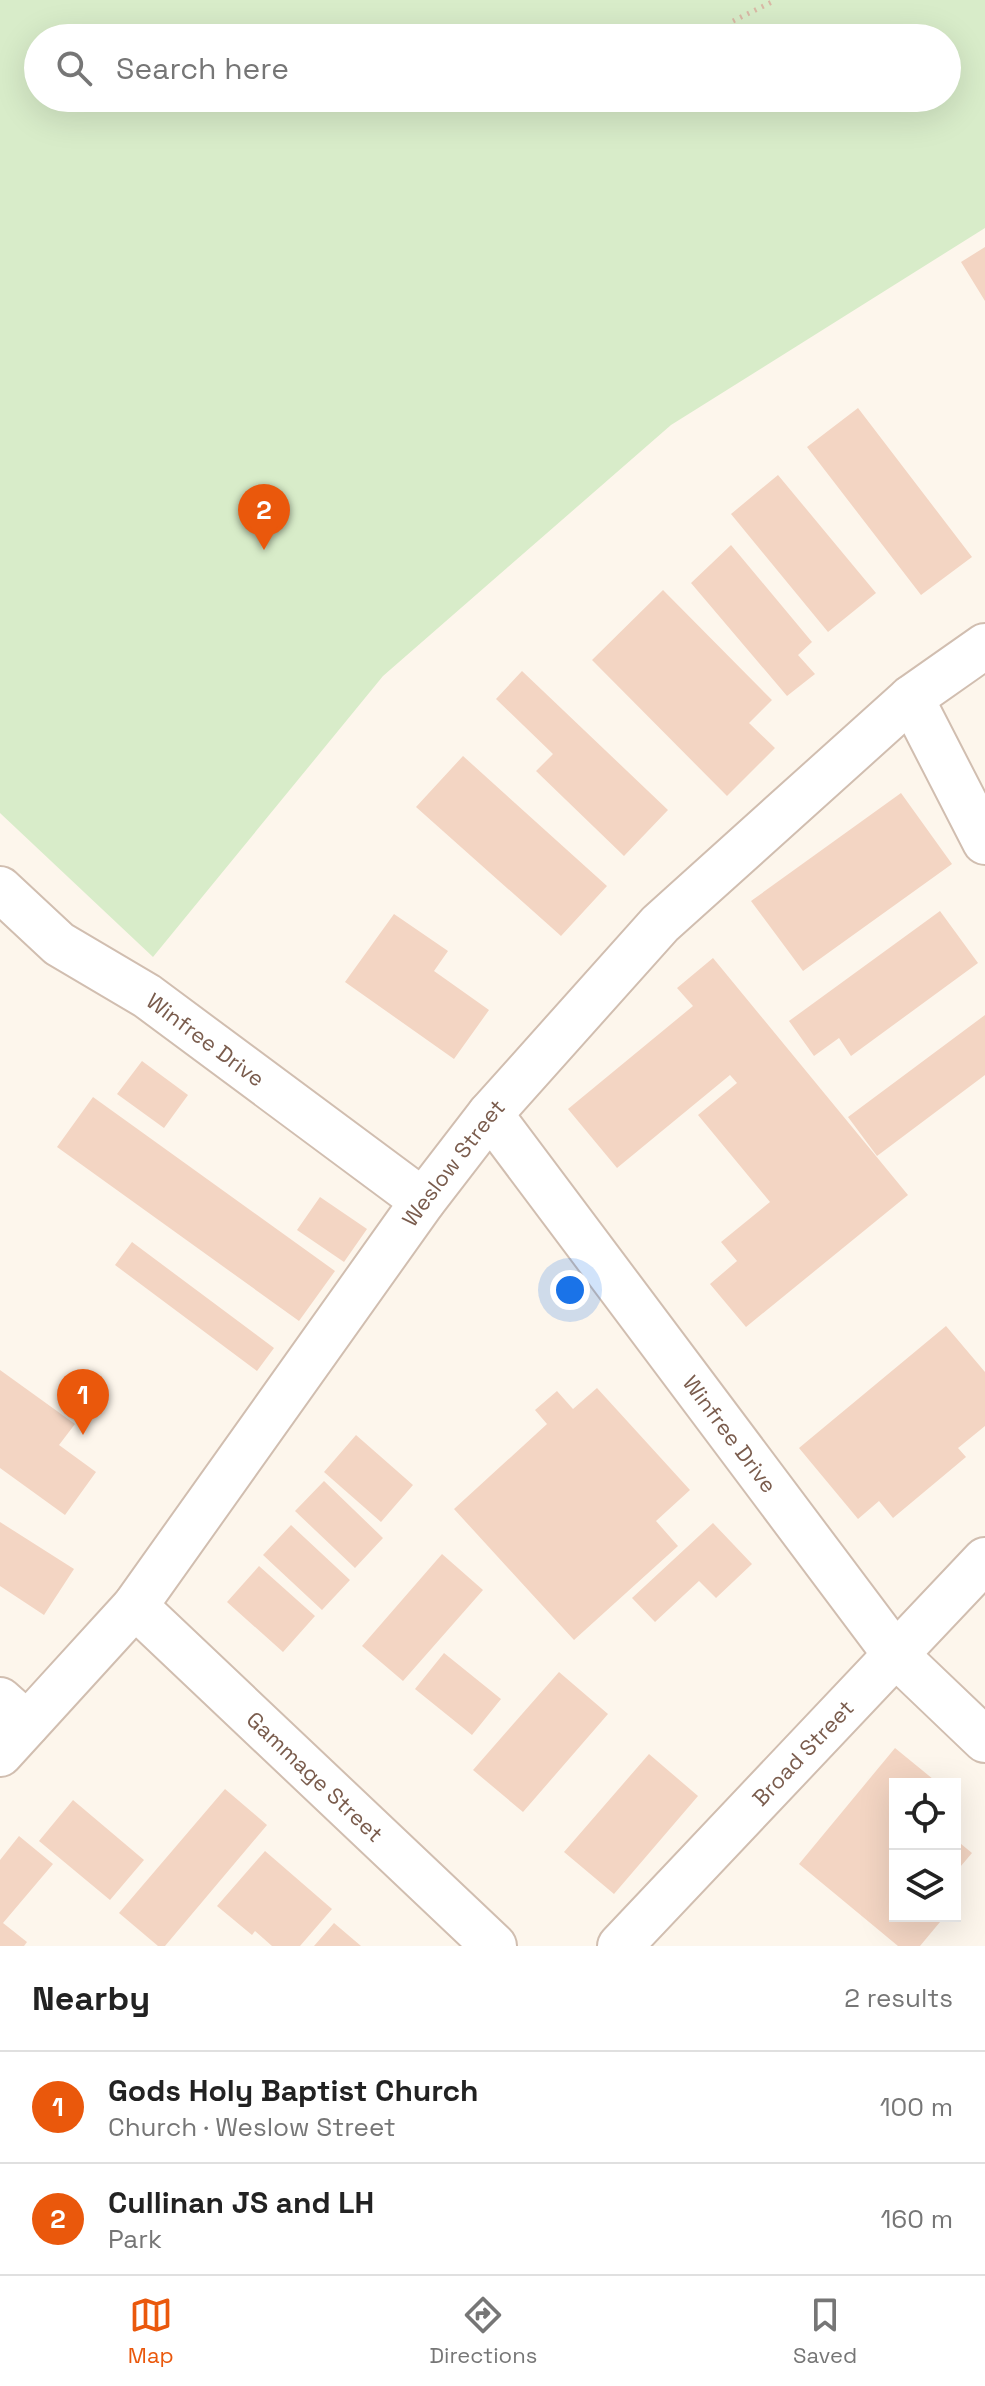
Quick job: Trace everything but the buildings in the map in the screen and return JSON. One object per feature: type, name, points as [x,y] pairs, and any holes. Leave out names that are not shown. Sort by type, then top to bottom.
[{"type":"street","name":"Weslow Street","points":[[9,1726],[135,1606],[423,1201],[490,1114],[660,924],[911,698],[985,646]]},
{"type":"street","points":[[911,698],[985,842]]},
{"type":"street","name":"Winfree Drive","points":[[1,892],[59,944],[147,996],[423,1201]]},
{"type":"street","name":"Winfree Drive","points":[[490,1114],[895,1654],[985,1740]]},
{"type":"street","name":"Broad Street","points":[[620,1946],[985,1560]]},
{"type":"street","name":"Gammage Street","points":[[135,1606],[494,1946]]},
{"type":"path","points":[[733,21],[776,0]]},
{"type":"green space","points":[[0,0],[985,0],[985,228],[671,425],[383,676],[153,957],[0,813]]},
{"type":"place","name":"Cullinan JS and LH","points":[[264,550]]},
{"type":"place","name":"Gods Holy Baptist Church","points":[[83,1435]]}]
